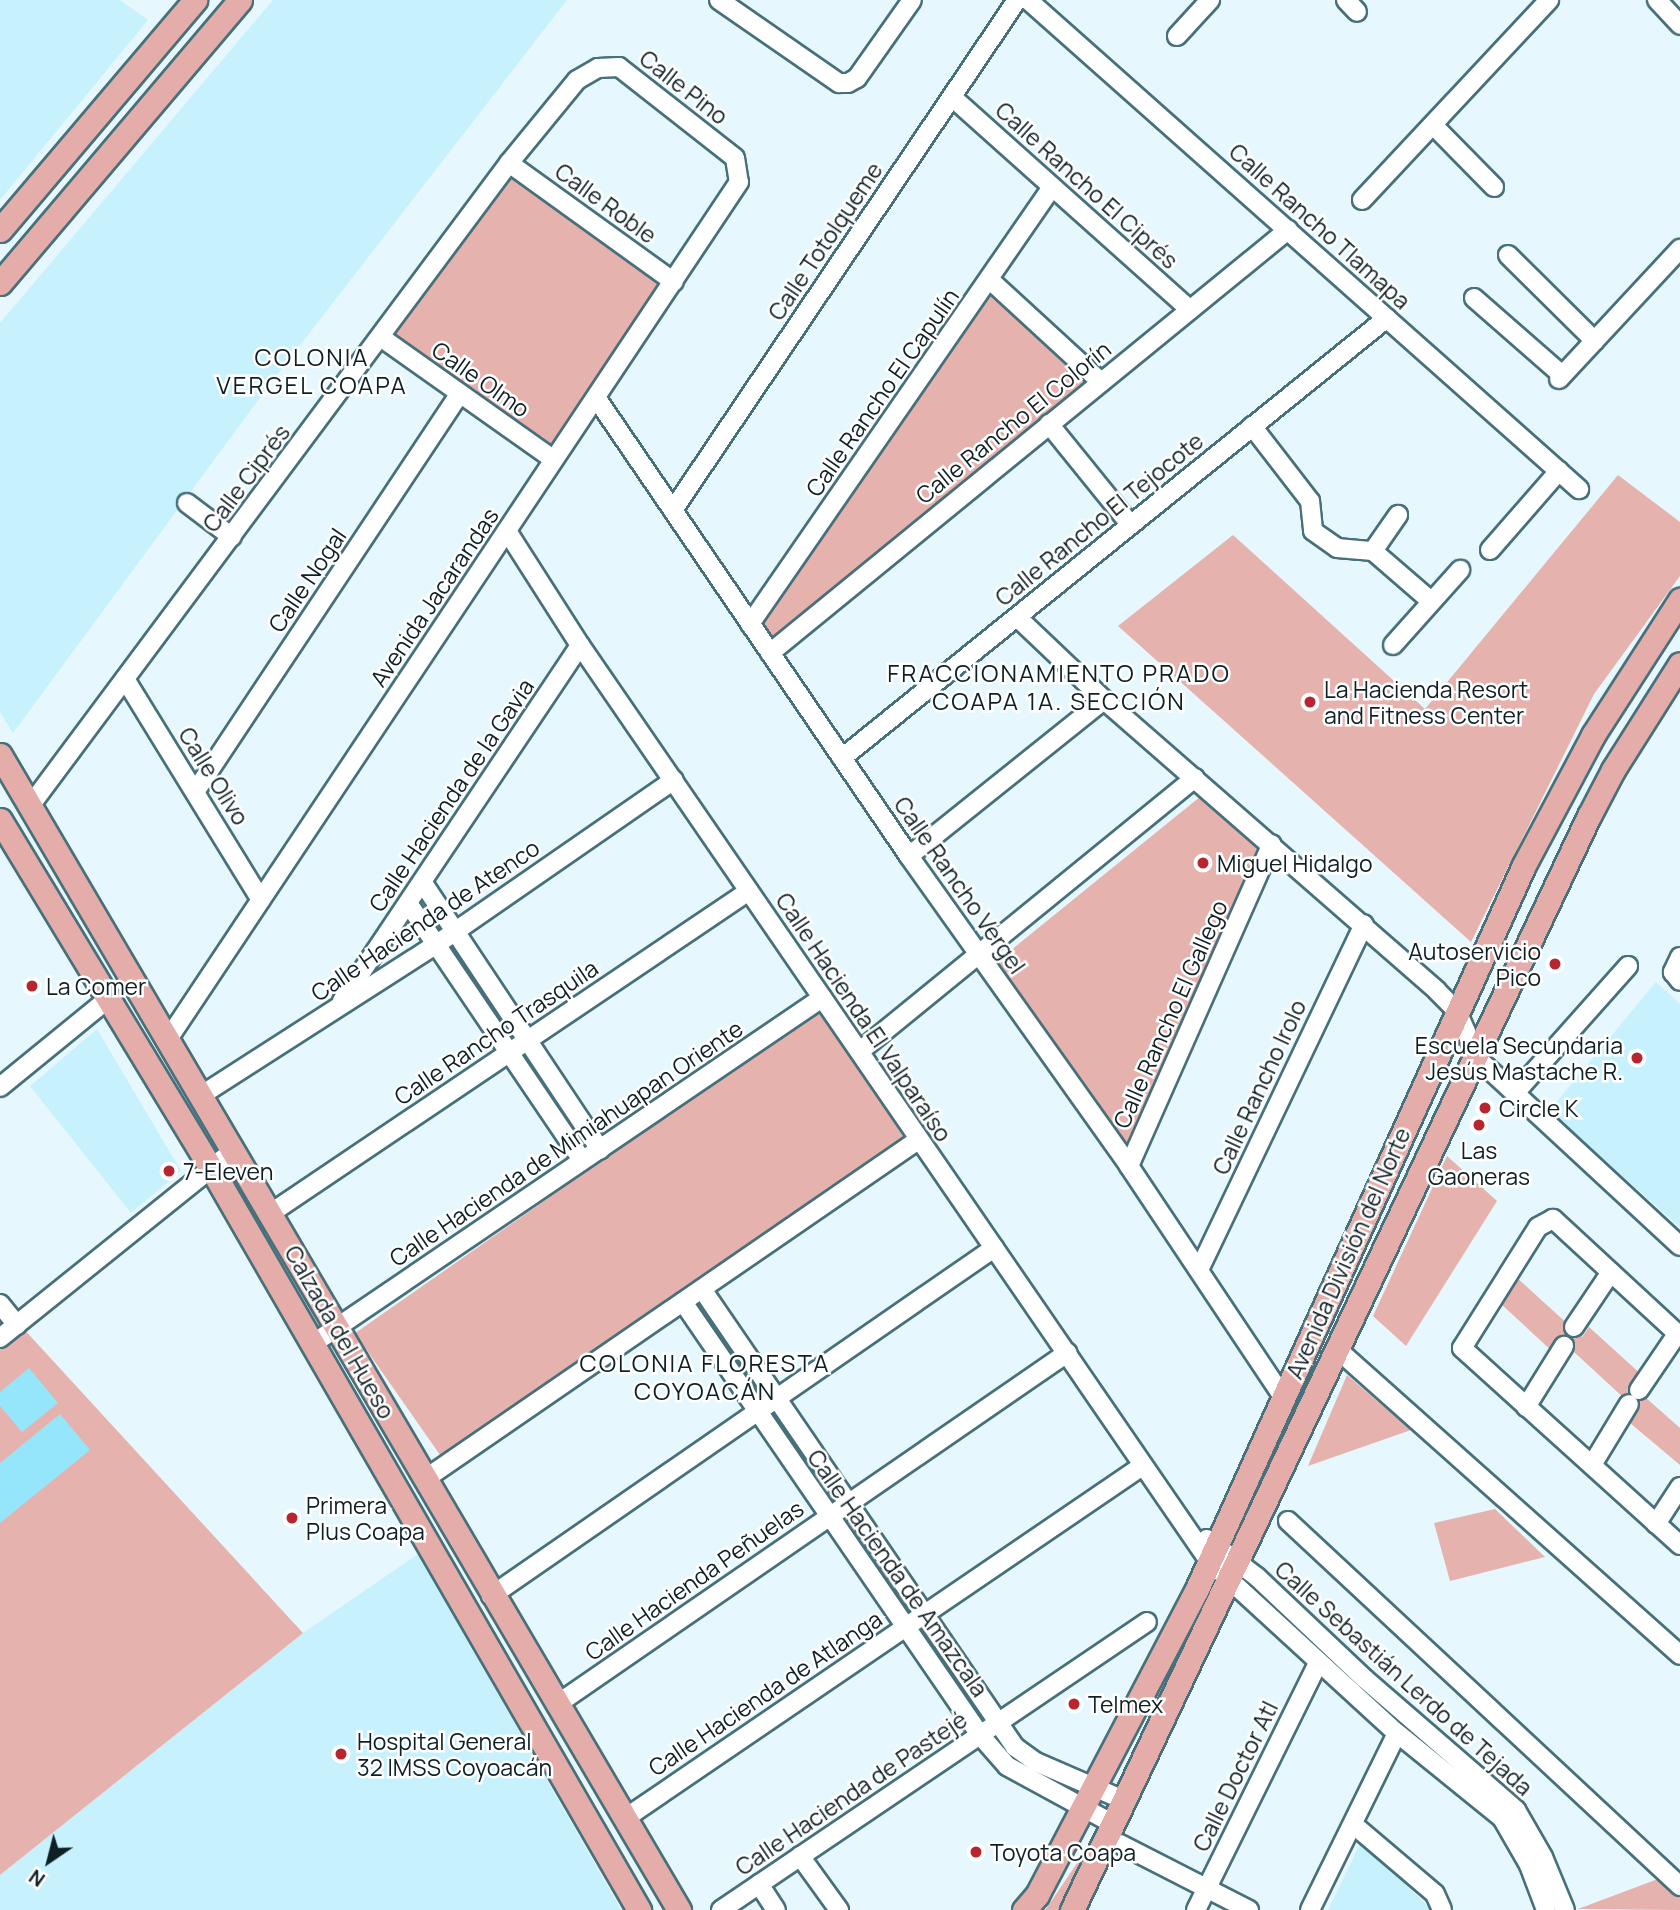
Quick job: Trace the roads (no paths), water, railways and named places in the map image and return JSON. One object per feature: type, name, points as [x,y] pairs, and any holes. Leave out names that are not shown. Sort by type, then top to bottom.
[{"type":"main road","points":[[0,230],[195,0]]},
{"type":"main road","points":[[0,283],[240,0]]},
{"type":"main road","name":"Avenida División del Norte","points":[[1024,1910],[1096,1786],[1213,1553],[1524,865],[1593,736],[1680,600]]},
{"type":"main road","name":"Avenida División del Norte","points":[[1072,1910],[1117,1834],[1126,1801],[1621,755],[1680,663]]},
{"type":"main road","points":[[1610,709],[1623,726],[1640,725]]},
{"type":"main road","points":[[1593,736],[1614,736],[1621,755]]},
{"type":"main road","name":"Calzada del Hueso","points":[[0,755],[271,1213],[491,1596],[679,1910]]},
{"type":"main road","name":"Calzada del Hueso","points":[[0,820],[211,1168],[639,1910]]},
{"type":"street","points":[[724,2],[839,83],[858,78],[912,0]]},
{"type":"street","name":"Calle Totolqueme","points":[[673,510],[1017,0]]},
{"type":"street","name":"Calle Rancho Tlamapa","points":[[1028,0],[1580,489]]},
{"type":"street","points":[[1177,36],[1210,0]]},
{"type":"street","points":[[1362,200],[1549,0]]},
{"type":"street","points":[[1657,0],[1680,25]]},
{"type":"street","name":"Calle Pino","points":[[577,80],[598,68],[618,67],[735,158],[739,182]]},
{"type":"street","name":"Calle Ciprés","points":[[30,806],[382,338],[509,163],[577,80]]},
{"type":"street","name":"Calle Rancho El Ciprés","points":[[952,97],[1190,310]]},
{"type":"street","points":[[1433,125],[1494,187]]},
{"type":"street","name":"Calle Roble","points":[[509,163],[674,282]]},
{"type":"street","name":"Avenida Jacarandas","points":[[168,1039],[553,459],[597,399],[739,182]]},
{"type":"street","name":"Calle Rancho El Capulín","points":[[750,624],[1052,187]]},
{"type":"street","name":"Calle Rancho El Colorín","points":[[770,653],[1288,230]]},
{"type":"street","points":[[1474,298],[1560,377],[1680,249]]},
{"type":"street","points":[[1508,254],[1595,341]]},
{"type":"street","points":[[990,280],[1101,382]]},
{"type":"street","name":"Calle Rancho El Tejocote","points":[[842,758],[1387,318]]},
{"type":"street","name":"Calle Olmo","points":[[382,338],[553,459]]},
{"type":"street","name":"Calle Nogal","points":[[195,792],[459,395]]},
{"type":"street","name":"Calle Rancho Vergel","points":[[597,399],[909,856],[1129,1166],[1283,1397]]},
{"type":"street","points":[[1049,424],[1130,524]]},
{"type":"street","points":[[1252,426],[1310,501],[1313,531],[1337,548],[1373,551],[1432,601]]},
{"type":"street","points":[[1490,550],[1559,471]]},
{"type":"street","points":[[187,503],[232,537]]},
{"type":"street","points":[[1373,551],[1398,515]]},
{"type":"street","name":"Calle Hacienda El Valparaíso","points":[[507,531],[580,645],[1142,1466],[1186,1527],[1235,1571]]},
{"type":"street","points":[[1393,645],[1460,570]]},
{"type":"street","points":[[1018,618],[1104,700],[1364,924],[1457,1012],[1478,1059],[1680,1246]]},
{"type":"street","name":"Calle Hacienda de la Gavia","points":[[338,1007],[580,645]]},
{"type":"street","name":"Calle Olivo","points":[[125,679],[261,900]]},
{"type":"street","points":[[909,856],[1104,700]]},
{"type":"street","points":[[860,1051],[1195,778]]},
{"type":"street","name":"Calle Hacienda de Atenco","points":[[200,1096],[437,944],[674,780]]},
{"type":"street","name":"Calle Rancho El Gallego","points":[[1129,1166],[1272,844]]},
{"type":"street","points":[[423,883],[600,1149]]},
{"type":"street","name":"Calle Rancho Trasquila","points":[[271,1213],[749,891]]},
{"type":"street","points":[[408,903],[582,1160]]},
{"type":"street","name":"Calle Rancho Irolo","points":[[1199,1270],[1364,924]]},
{"type":"street","points":[[1515,1093],[1628,966]]},
{"type":"street","name":"Calle Hacienda de Mimiahuapan Oriente","points":[[311,1345],[822,998]]},
{"type":"street","points":[[0,1087],[108,999]]},
{"type":"street","points":[[425,1479],[918,1140]]},
{"type":"street","points":[[0,1338],[234,1150]]},
{"type":"street","points":[[1592,1465],[1634,1397],[1679,1335],[1553,1219],[1544,1220],[1462,1348],[1680,1545]]},
{"type":"street","points":[[491,1596],[994,1248]]},
{"type":"street","points":[[1574,1327],[1611,1272]]},
{"type":"street","name":"Calle Hacienda de Amazcala","points":[[702,1289],[1023,1755],[1126,1801]]},
{"type":"street","name":"Calle Hacienda de Amazcala","points":[[683,1302],[904,1628],[980,1735],[1007,1766],[1083,1809],[1117,1834],[1207,1888],[1249,1910]]},
{"type":"street","points":[[0,1304],[16,1325]]},
{"type":"street","points":[[1526,1407],[1564,1346]]},
{"type":"street","points":[[1338,1350],[1680,1655]]},
{"type":"street","name":"Calle Hacienda Peñuelas","points":[[556,1705],[1067,1353]]},
{"type":"street","name":"Calle Hacienda de Atlanga","points":[[624,1819],[1142,1466]]},
{"type":"street","points":[[1656,1524],[1680,1487]]},
{"type":"street","points":[[1288,1521],[1680,1886]]},
{"type":"street","name":"Calle Sebastián Lerdo de Tejada","points":[[1235,1571],[1318,1663],[1397,1733],[1502,1818],[1529,1865],[1546,1910]]},
{"type":"street","name":"Calle Sebastián Lerdo de Tejada","points":[[1235,1571],[1516,1810],[1543,1857],[1565,1910]]},
{"type":"street","name":"Calle Hacienda de Pastejé","points":[[721,1910],[1147,1622]]},
{"type":"street","name":"Calle Doctor Atl","points":[[1196,1910],[1318,1663]]},
{"type":"street","points":[[1355,1696],[1365,1679]]},
{"type":"street","points":[[1310,1910],[1397,1733]]},
{"type":"street","points":[[1354,1825],[1435,1894],[1442,1910]]},
{"type":"street","points":[[800,1856],[839,1910]]},
{"type":"street","points":[[758,1884],[776,1910]]},
{"type":"water","points":[[29,1368],[58,1403],[22,1432],[0,1406],[0,1392]]},
{"type":"water","points":[[60,1414],[90,1450],[0,1523],[0,1463]]},
{"type":"place","name":"La Hacienda Resort and Fitness Center","points":[[1310,702]]},
{"type":"place","name":"Miguel Hidalgo","points":[[1203,863]]},
{"type":"place","name":"Autoservicio Pico","points":[[1555,964]]},
{"type":"place","name":"La Comer","points":[[32,986]]},
{"type":"place","name":"Escuela Secundaria Jesús Mastache R.","points":[[1637,1058]]},
{"type":"place","name":"Circle K","points":[[1485,1108]]},
{"type":"place","name":"Las Gaoneras","points":[[1479,1125]]},
{"type":"place","name":"7-Eleven","points":[[169,1171]]},
{"type":"place","name":"Primera Plus Coapa","points":[[292,1518]]},
{"type":"place","name":"Telmex","points":[[1074,1704]]},
{"type":"place","name":"Hospital General 32 IMSS Coyoacán","points":[[341,1754]]},
{"type":"place","name":"Toyota Coapa","points":[[976,1852]]},
{"type":"district","name":"COLONIA VERGEL COAPA","points":[[312,371]]},
{"type":"district","name":"FRACCIONAMIENTO PRADO COAPA 1A. SECCIÓN","points":[[1059,687]]},
{"type":"district","name":"COLONIA FLORESTA COYOACÁN","points":[[705,1377]]}]
